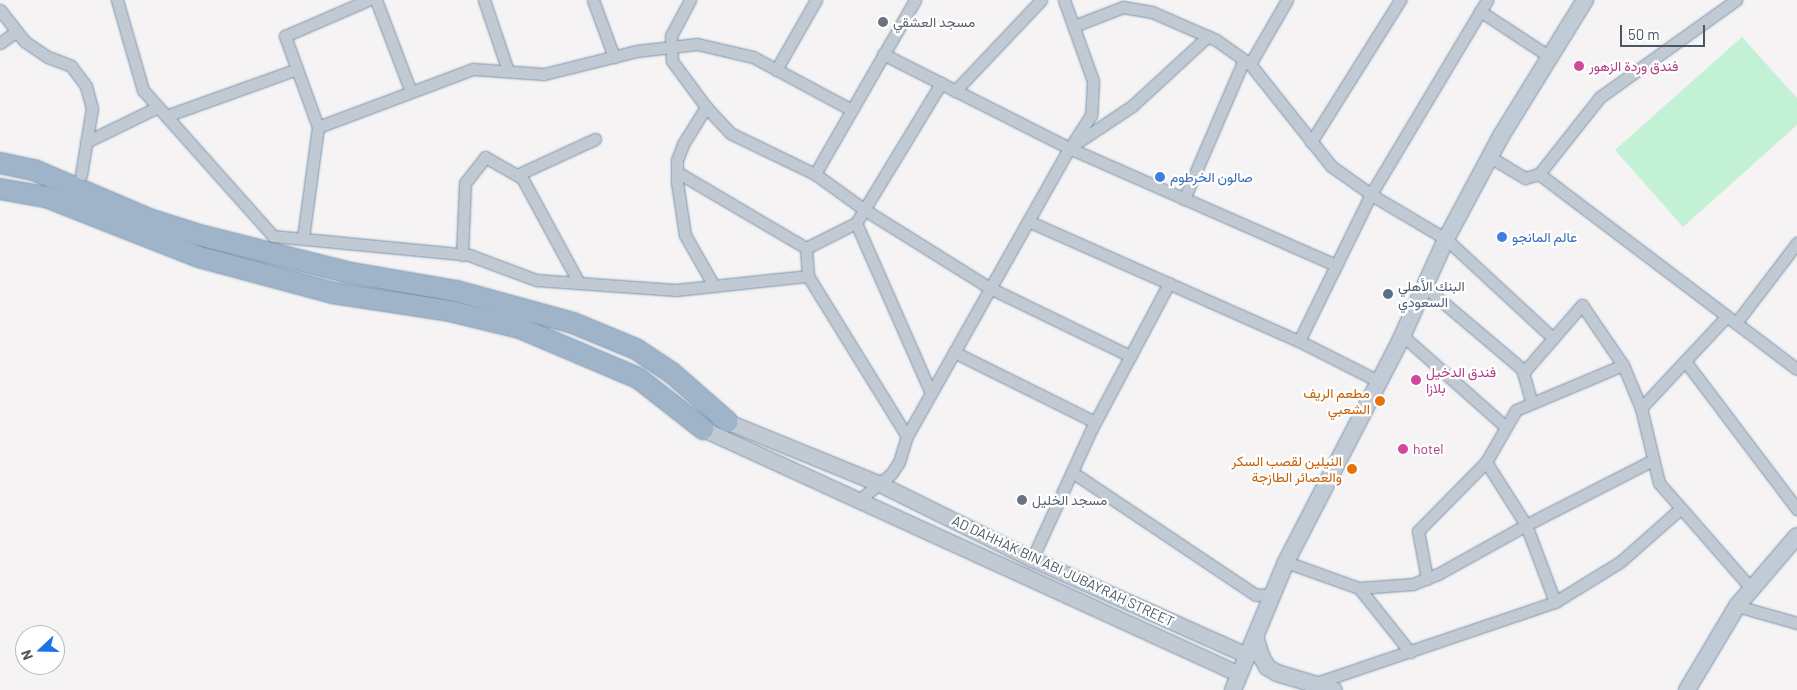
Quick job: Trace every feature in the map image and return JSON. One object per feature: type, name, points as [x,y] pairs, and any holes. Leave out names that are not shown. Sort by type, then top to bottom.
[{"type":"highway","points":[[0,163],[34,170],[149,219],[199,234],[346,272],[456,291],[573,323],[636,349],[672,374],[728,422]]},
{"type":"highway","points":[[0,189],[46,197],[199,257],[333,293],[450,311],[520,328],[638,378],[683,410],[702,429]]},
{"type":"main road","points":[[1233,690],[1286,562],[1403,336],[1446,239],[1490,157],[1585,0]]},
{"type":"main road","points":[[1687,690],[1737,606],[1797,536]]},
{"type":"main road","points":[[1255,637],[1267,667],[1276,673],[1334,690]]},
{"type":"street","points":[[0,2],[4,0]]},
{"type":"street","points":[[117,0],[143,90],[273,236],[462,254],[536,280],[676,290],[808,276]]},
{"type":"street","points":[[303,238],[318,127],[285,36],[368,0]]},
{"type":"street","points":[[376,0],[412,92]]},
{"type":"street","points":[[484,0],[508,71]]},
{"type":"street","points":[[593,0],[614,57]]},
{"type":"street","points":[[690,0],[671,35],[672,61],[706,107],[730,133],[815,174],[865,210],[990,288],[1130,356]]},
{"type":"street","points":[[776,70],[816,0]]},
{"type":"street","points":[[815,174],[915,0]]},
{"type":"street","points":[[955,91],[1041,0]]},
{"type":"street","points":[[859,500],[880,484],[899,462],[907,436],[1069,148],[1091,115],[1093,81],[1064,0]]},
{"type":"street","points":[[1184,198],[1247,62],[1287,0]]},
{"type":"street","points":[[1298,340],[1371,194],[1487,0]]},
{"type":"street","points":[[1490,157],[1525,178],[1538,174],[1600,97],[1723,5],[1736,0]]},
{"type":"street","points":[[1311,142],[1395,2]]},
{"type":"street","points":[[1074,26],[1124,4],[1152,12],[1208,36],[1247,62],[1331,166],[1371,194],[1446,239],[1553,338]]},
{"type":"street","points":[[0,10],[16,32],[36,50],[71,66],[86,86],[92,108],[80,175]]},
{"type":"street","points":[[1480,11],[1550,57]]},
{"type":"street","points":[[0,43],[16,32]]},
{"type":"street","points":[[1069,148],[1132,106],[1208,36]]},
{"type":"street","points":[[318,127],[473,69],[544,74],[614,57],[697,44],[753,57],[852,110]]},
{"type":"street","points":[[883,54],[1069,148],[1336,264]]},
{"type":"street","points":[[86,142],[162,111],[297,69]]},
{"type":"street","points":[[806,248],[856,223],[941,83]]},
{"type":"street","points":[[706,107],[682,144],[677,172],[685,234],[714,286]]},
{"type":"street","points":[[517,175],[595,139]]},
{"type":"street","points":[[462,254],[465,183],[485,157],[522,178],[579,283]]},
{"type":"street","points":[[677,172],[806,248]]},
{"type":"street","points":[[1538,174],[1797,369]]},
{"type":"street","points":[[1028,221],[1298,340],[1380,382]]},
{"type":"street","points":[[856,223],[931,393]]},
{"type":"street","points":[[1641,408],[1685,361],[1731,320],[1797,244]]},
{"type":"street","points":[[806,248],[808,276],[907,436]]},
{"type":"street","points":[[1032,559],[1095,422],[1169,283]]},
{"type":"street","points":[[1425,287],[1523,373],[1532,403]]},
{"type":"street","points":[[1523,373],[1582,306],[1623,365],[1641,408],[1659,483],[1751,588]]},
{"type":"street","points":[[1403,336],[1506,427]]},
{"type":"street","points":[[954,352],[1095,422]]},
{"type":"street","points":[[1685,361],[1797,509]]},
{"type":"street","points":[[1427,579],[1418,531],[1486,462],[1516,410],[1623,365]]},
{"type":"street","name":"AD DAHHAK BIN ABI JUBAYRAH STREET","points":[[728,422],[880,484],[1032,559],[1247,656]]},
{"type":"street","points":[[702,429],[1239,674]]},
{"type":"street","points":[[1286,562],[1359,588],[1413,584],[1427,579],[1526,525],[1653,460]]},
{"type":"street","points":[[1486,462],[1526,525],[1555,602]]},
{"type":"street","points":[[1072,472],[1256,595],[1273,594]]},
{"type":"street","points":[[1312,684],[1555,602],[1620,562],[1681,508]]},
{"type":"street","points":[[1359,588],[1410,652]]},
{"type":"street","points":[[1737,606],[1797,623]]},
{"type":"green space","points":[[1742,37],[1797,98],[1797,125],[1683,227],[1615,150]]},
{"type":"place","name":"مسجد العشقي","points":[[883,22]]},
{"type":"place","name":"فندق وردة الزهور","points":[[1579,66]]},
{"type":"place","name":"صالون الخرطوم","points":[[1160,177]]},
{"type":"place","name":"عالم المانجو","points":[[1502,237]]},
{"type":"place","name":"البنك الأهلي السعودي","points":[[1388,294]]},
{"type":"place","name":"فندق الدخيل بلازا","points":[[1416,380]]},
{"type":"place","name":"مطعم الريف الشعبي","points":[[1380,401]]},
{"type":"place","name":"hotel","points":[[1403,449]]},
{"type":"place","name":"النيلين لقصب السكر والعصائر الطازجة","points":[[1352,469]]},
{"type":"place","name":"مسجد الخليل","points":[[1022,500]]}]
